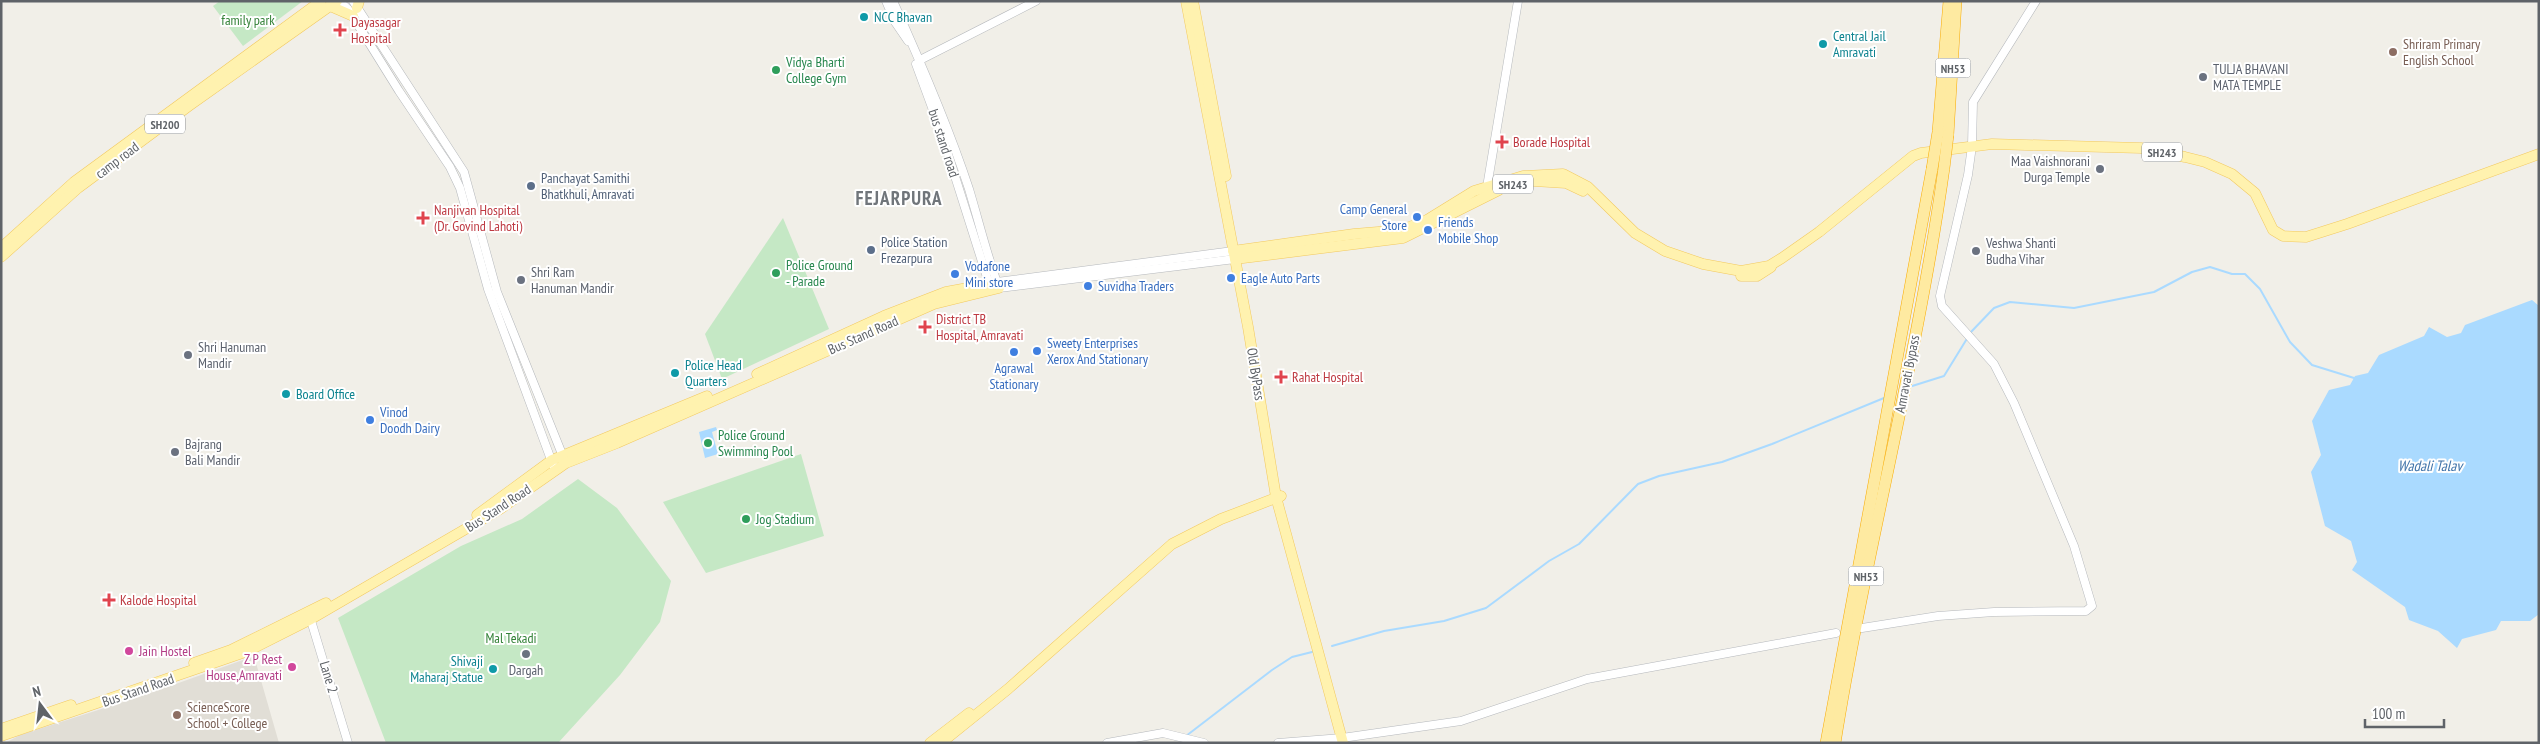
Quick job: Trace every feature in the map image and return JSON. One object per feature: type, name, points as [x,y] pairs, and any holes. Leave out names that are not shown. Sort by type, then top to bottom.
[{"type":"highway","name":"Amravati Bypass","points":[[1943,134],[1949,1]]},
{"type":"highway","name":"Amravati Bypass","points":[[1826,743],[1887,413],[1938,168],[1956,1]]},
{"type":"highway","name":"Amravati Bypass","points":[[1835,743],[1878,512],[1909,369],[1937,216],[1938,168]]},
{"type":"main road","points":[[306,12],[308,1]]},
{"type":"main road","name":"Old ByPass","points":[[1186,1],[1191,14],[1237,255],[1279,496],[1346,740]]},
{"type":"main road","points":[[1191,14],[1192,1]]},
{"type":"main road","points":[[332,2],[355,7]]},
{"type":"main road","name":"camp road","points":[[1,248],[74,182],[306,12],[332,2]]},
{"type":"main road","name":"camp road","points":[[1,257],[78,188],[332,2]]},
{"type":"main road","name":"SH243","points":[[1237,255],[1403,238],[1513,184],[1542,181],[1566,183],[1579,188],[1638,241],[1676,261],[1736,277],[1763,274],[1773,264],[1819,232],[1913,156],[1992,144],[2141,148],[2205,162],[2232,174],[2256,193],[2273,230],[2283,236],[2306,237],[2347,224],[2539,154]]},
{"type":"main road","name":"SH243","points":[[1237,255],[1354,234],[1402,230],[1427,220],[1474,191],[1523,176],[1562,174],[1588,187],[1635,233],[1665,251],[1683,259],[1741,271],[1773,264]]},
{"type":"main road","name":"Bus Stand Road","points":[[1,736],[239,655],[310,616],[487,509],[564,459],[725,389],[884,316],[946,292],[994,286]]},
{"type":"main road","points":[[941,743],[1015,682],[1138,575],[1148,563],[1181,538],[1220,518],[1279,496]]},
{"type":"main road","points":[[930,743],[969,714],[1134,569],[1148,563]]},
{"type":"main road","name":"Bus Stand Road","points":[[1,729],[231,650],[310,616]]},
{"type":"street","name":"bus stand road","points":[[886,1],[895,22],[908,42],[994,286]]},
{"type":"street","name":"bus stand road","points":[[893,1],[920,60],[969,189],[994,286]]},
{"type":"street","points":[[920,60],[1036,1]]},
{"type":"street","points":[[1487,187],[1518,1]]},
{"type":"street","points":[[1862,628],[1938,616],[1994,612],[2086,611],[2092,606],[2074,546],[2014,403],[1994,364],[1942,306],[1940,296],[1955,233],[1972,146],[1973,102],[2036,1]]},
{"type":"street","points":[[355,7],[464,172],[497,292],[564,459]]},
{"type":"street","points":[[355,7],[399,91],[450,167],[460,188],[488,289],[554,465]]},
{"type":"street","points":[[994,286],[1237,255]]},
{"type":"street","name":"Lane 2","points":[[310,616],[348,743]]},
{"type":"street","points":[[1278,743],[1346,740],[1461,721],[1587,678],[1836,633]]},
{"type":"street","points":[[1107,743],[1163,733],[1190,738],[1204,743]]},
{"type":"shaded area","name":"ScienceScore School + College","points":[[254,656],[279,743],[5,743],[20,735],[145,695]]},
{"type":"green space","name":"family park","points":[[220,1],[303,1],[243,46],[213,6]]},
{"type":"green space","name":"Police Ground - Parade","points":[[783,218],[829,329],[722,379],[705,334]]},
{"type":"green space","name":"Jog Stadium","points":[[801,454],[824,536],[706,573],[663,502]]},
{"type":"green space","name":"Mal Tekadi","points":[[578,479],[617,508],[671,581],[660,622],[620,675],[558,743],[386,743],[338,618],[461,546],[522,519]]},
{"type":"water","name":"Wadali Talav","points":[[2532,300],[2539,306],[2539,614],[2530,621],[2501,621],[2496,630],[2462,639],[2457,648],[2438,631],[2409,620],[2405,607],[2352,570],[2357,562],[2351,541],[2325,526],[2311,472],[2321,455],[2312,421],[2329,390],[2350,385],[2355,376],[2368,373],[2379,355],[2424,336],[2429,327],[2447,337],[2461,333],[2465,325]]},
{"type":"water","name":"Police Ground Swimming Pool","points":[[716,427],[717,430],[712,432],[718,454],[705,458],[699,432]]},
{"type":"waterway","points":[[1970,333],[1994,308],[2010,302],[2074,308],[2154,292],[2192,272],[2210,267],[2232,274],[2245,274],[2260,289],[2290,342],[2312,365],[2354,378]]},
{"type":"waterway","points":[[1909,387],[1944,376],[1968,337]]},
{"type":"waterway","points":[[1332,646],[1384,631],[1444,621],[1486,608],[1549,561],[1579,544],[1638,484],[1659,476],[1722,462],[1772,444],[1884,398]]},
{"type":"waterway","points":[[1186,736],[1272,670],[1292,657],[1312,652]]},
{"type":"place","name":"NCC Bhavan","points":[[864,17]]},
{"type":"place","name":"Dayasagar Hospital","points":[[340,30]]},
{"type":"place","name":"Central Jail Amravati","points":[[1823,44]]},
{"type":"place","name":"Shriram Primary English School","points":[[2393,52]]},
{"type":"place","name":"Vidya Bharti College Gym","points":[[776,70]]},
{"type":"place","name":"TULJA BHAVANI MATA TEMPLE","points":[[2203,77]]},
{"type":"place","name":"Borade Hospital","points":[[1502,142]]},
{"type":"place","name":"Maa Vaishnorani Durga Temple","points":[[2100,169]]},
{"type":"place","name":"Panchayat Samithi Bhatkhuli, Amravati","points":[[531,186]]},
{"type":"place","name":"Camp General Store","points":[[1417,217]]},
{"type":"place","name":"Nanjivan Hospital (Dr. Govind Lahoti)","points":[[423,218]]},
{"type":"place","name":"Friends Mobile Shop","points":[[1428,230]]},
{"type":"place","name":"Police Station Frezarpura","points":[[871,250]]},
{"type":"place","name":"Veshwa Shanti Budha Vihar","points":[[1976,251]]},
{"type":"place","name":"Police Ground - Parade","points":[[776,273]]},
{"type":"place","name":"Vodafone Mini store","points":[[955,274]]},
{"type":"place","name":"Eagle Auto Parts","points":[[1231,278]]},
{"type":"place","name":"Shri Ram Hanuman Mandir","points":[[521,280]]},
{"type":"place","name":"Suvidha Traders","points":[[1088,286]]},
{"type":"place","name":"District TB Hospital, Amravati","points":[[925,327]]},
{"type":"place","name":"Sweety Enterprises Xerox And Stationary","points":[[1037,351]]},
{"type":"place","name":"Agrawal Stationary","points":[[1014,352]]},
{"type":"place","name":"Shri Hanuman Mandir","points":[[188,355]]},
{"type":"place","name":"Police Head Quarters","points":[[675,373]]},
{"type":"place","name":"Rahat Hospital","points":[[1281,377]]},
{"type":"place","name":"Board Office","points":[[286,394]]},
{"type":"place","name":"Vinod Doodh Dairy","points":[[370,420]]},
{"type":"place","name":"Police Ground Swimming Pool","points":[[708,443]]},
{"type":"place","name":"Bajrang Bali Mandir","points":[[175,452]]},
{"type":"place","name":"Jog Stadium","points":[[746,519]]},
{"type":"place","name":"Kalode Hospital","points":[[109,600]]},
{"type":"place","name":"Jain Hostel","points":[[129,651]]},
{"type":"place","name":"Dargah","points":[[526,654]]},
{"type":"place","name":"Z P Rest House,Amravati","points":[[292,667]]},
{"type":"place","name":"Shivaji Maharaj Statue","points":[[493,669]]},
{"type":"place","name":"ScienceScore School + College","points":[[177,715]]},
{"type":"district","name":"FEJARPURA","points":[[899,198]]}]
